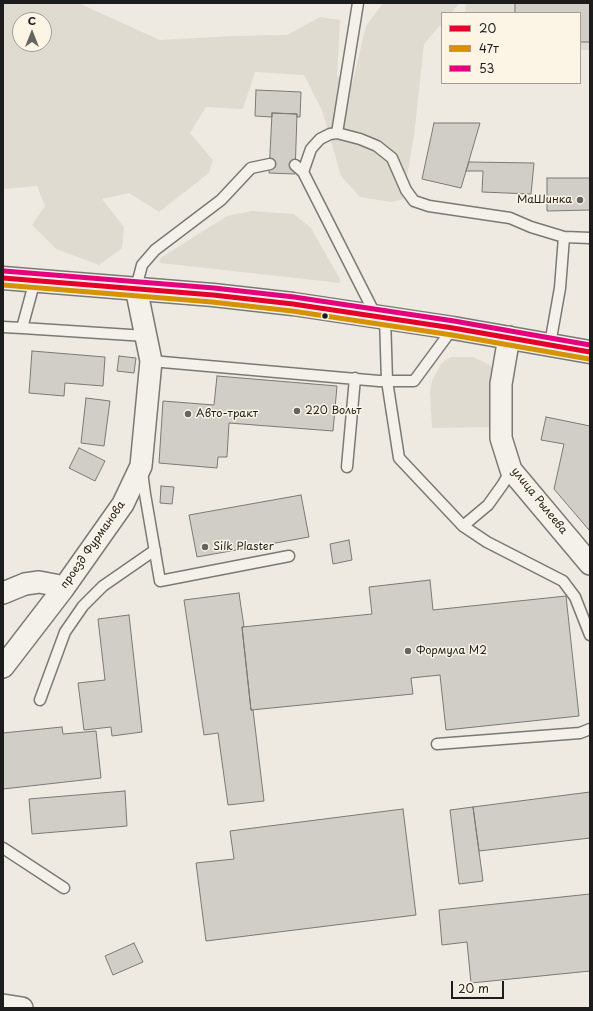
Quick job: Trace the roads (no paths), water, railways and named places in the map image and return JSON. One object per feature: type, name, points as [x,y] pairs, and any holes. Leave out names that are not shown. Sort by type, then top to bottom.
[{"type":"main road","points":[[3,278],[213,295],[380,316],[590,352]]},
{"type":"street","name":"проезд Фурманова","points":[[3,667],[63,589],[123,504],[141,466],[151,361],[136,288]]},
{"type":"street","name":"улица Рылеева","points":[[509,337],[502,384],[501,438],[511,470],[590,564]]},
{"type":"street","points":[[3,593],[25,584],[39,582],[55,585],[63,589]]},
{"type":"street","points":[[3,1005],[22,1008]]},
{"type":"lane","points":[[337,133],[358,3]]},
{"type":"lane","points":[[590,238],[564,237],[531,227],[510,218],[429,206],[414,201],[406,190],[392,158],[377,146],[360,139],[337,133],[330,134],[320,139],[311,149],[299,168],[380,316],[387,382],[399,458],[463,526],[487,542],[563,581],[574,597],[590,635]]},
{"type":"lane","points":[[136,288],[142,265],[155,250],[221,200],[251,168],[270,164]]},
{"type":"lane","points":[[550,344],[560,288],[564,237]]},
{"type":"lane","points":[[22,328],[36,280]]},
{"type":"lane","points":[[3,327],[146,336]]},
{"type":"lane","points":[[151,361],[387,382],[414,382],[453,328]]},
{"type":"lane","points":[[347,467],[355,378]]},
{"type":"lane","points":[[141,466],[144,494],[160,581],[289,556]]},
{"type":"lane","points":[[463,526],[488,505],[511,470]]},
{"type":"lane","points":[[40,700],[66,632],[83,606],[103,586],[154,550]]},
{"type":"lane","points":[[437,744],[580,733],[590,729]]},
{"type":"lane","points":[[3,848],[64,888]]},
{"type":"place","name":"МаШинка","points":[[580,200]]},
{"type":"place","name":"220 Вольт","points":[[297,411]]},
{"type":"place","name":"Авто-тракт","points":[[188,414]]},
{"type":"place","name":"Silk Plaster","points":[[205,547]]},
{"type":"place","name":"Формула М2","points":[[408,651]]}]
